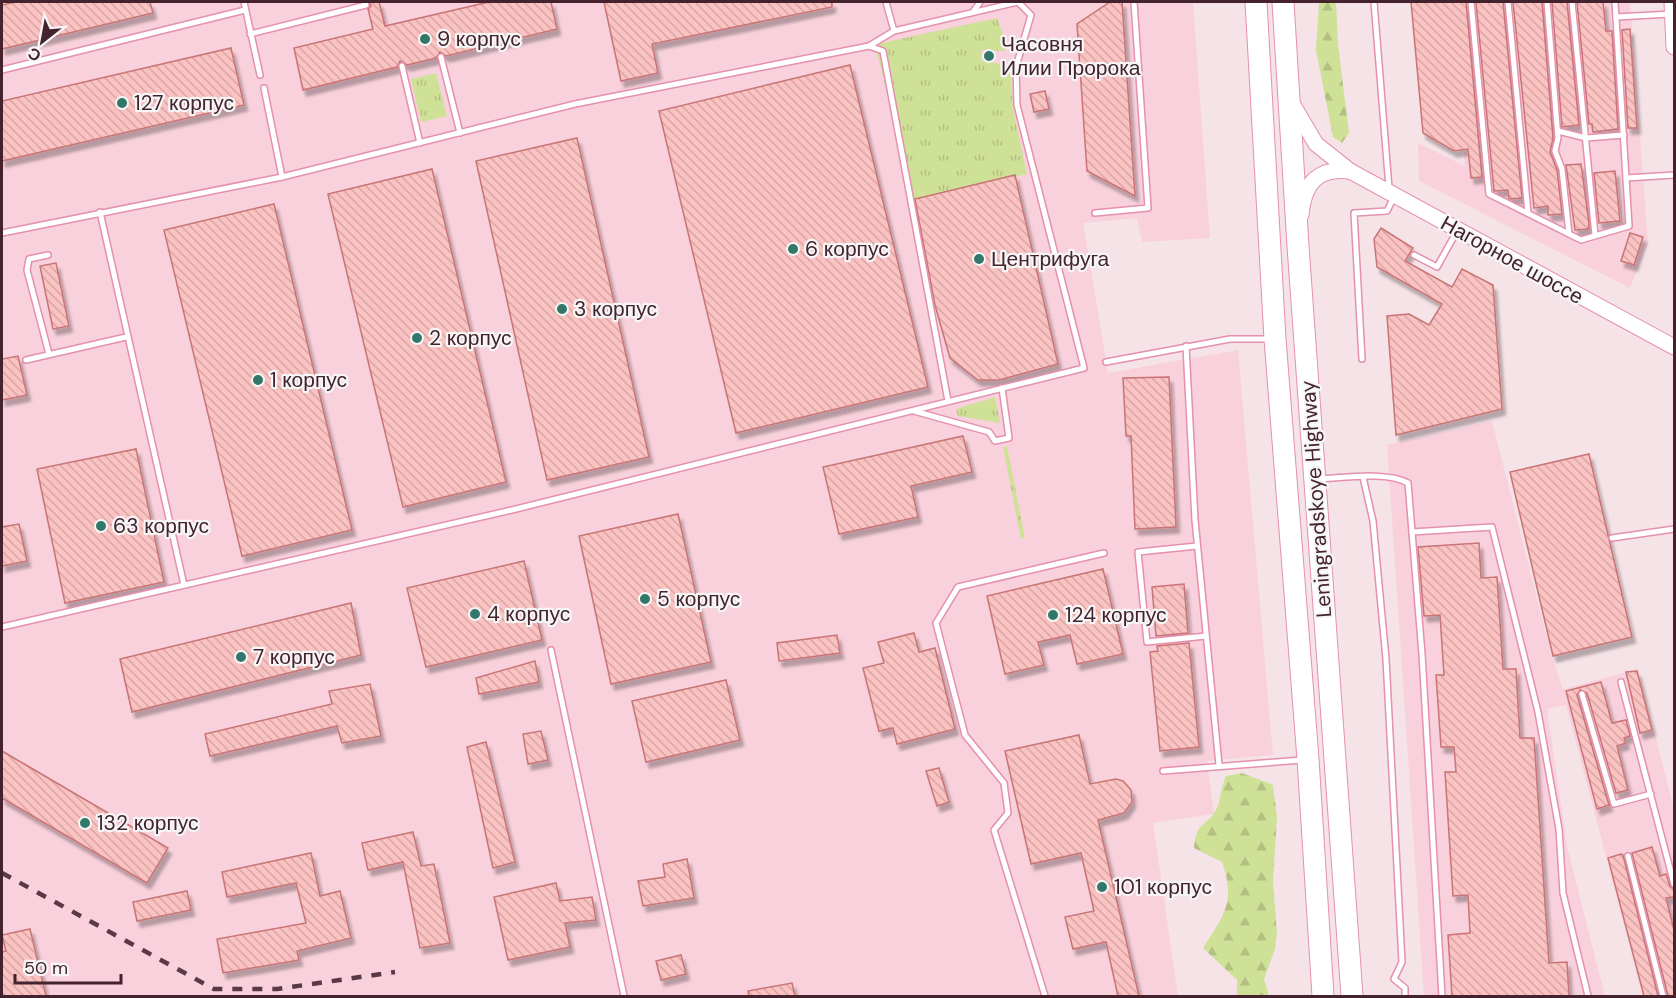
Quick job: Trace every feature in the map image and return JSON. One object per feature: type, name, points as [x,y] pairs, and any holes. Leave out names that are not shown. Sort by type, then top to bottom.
[{"type":"highway","name":"Leningradskoye Highway","points":[[1256,2],[1275,339],[1308,759],[1323,996]]},
{"type":"highway","name":"Leningradskoye Highway","points":[[1283,2],[1298,246],[1352,996]]},
{"type":"street","points":[[1672,8],[1674,47]]},
{"type":"street","name":"Нагорное шоссе","points":[[1289,98],[1316,144],[1350,171],[1674,347]]},
{"type":"street","points":[[1298,246],[1301,211],[1307,189],[1324,172],[1334,169],[1350,171]]},
{"type":"lane","points":[[244,2],[260,75]]},
{"type":"lane","points":[[886,2],[894,30]]},
{"type":"lane","points":[[974,12],[980,2]]},
{"type":"lane","points":[[2,233],[282,177],[575,104],[869,46],[894,30],[1019,2],[1030,15],[1016,67],[1017,105],[1084,368],[516,509],[2,627]]},
{"type":"lane","points":[[1095,213],[1148,208],[1134,2]]},
{"type":"lane","points":[[1362,358],[1354,213],[1387,211],[1392,194],[1374,2]]},
{"type":"lane","points":[[1471,2],[1489,194],[1581,240],[1629,226],[1615,2]]},
{"type":"lane","points":[[1508,2],[1528,213]]},
{"type":"lane","points":[[1547,2],[1558,131],[1555,151],[1562,169],[1569,234]]},
{"type":"lane","points":[[1572,2],[1595,236]]},
{"type":"lane","points":[[250,34],[366,5]]},
{"type":"lane","points":[[1616,17],[1672,8]]},
{"type":"lane","points":[[2,70],[245,10]]},
{"type":"lane","points":[[869,46],[884,51],[948,401]]},
{"type":"lane","points":[[441,57],[460,133]]},
{"type":"lane","points":[[402,66],[420,143]]},
{"type":"lane","points":[[264,88],[282,177]]},
{"type":"lane","points":[[1558,131],[1586,138],[1624,135]]},
{"type":"lane","points":[[1626,178],[1674,175]]},
{"type":"lane","points":[[100,212],[126,337],[184,585]]},
{"type":"lane","points":[[1414,255],[1437,267],[1457,230]]},
{"type":"lane","points":[[48,255],[29,259],[27,270],[49,354]]},
{"type":"lane","points":[[26,360],[126,337]]},
{"type":"lane","points":[[1106,362],[1230,339],[1275,339]]},
{"type":"lane","points":[[1186,346],[1197,546],[1219,765]]},
{"type":"lane","points":[[913,410],[989,432],[995,441],[1009,438],[1002,388]]},
{"type":"lane","points":[[1363,477],[1373,520],[1386,659],[1402,962],[1394,980],[1405,988],[1405,996]]},
{"type":"lane","points":[[1315,479],[1363,477],[1401,479],[1408,483],[1423,666],[1442,996]]},
{"type":"lane","points":[[1412,532],[1492,527],[1538,712],[1559,829],[1563,893],[1588,996]]},
{"type":"lane","points":[[1612,538],[1674,529]]},
{"type":"lane","points":[[1197,546],[1138,552],[1145,631],[1147,642],[1206,636]]},
{"type":"lane","points":[[1045,996],[994,830],[1008,813],[1004,783],[965,735],[936,623],[958,587],[1104,553]]},
{"type":"lane","points":[[551,650],[624,996]]},
{"type":"lane","points":[[1621,682],[1674,884]]},
{"type":"lane","points":[[1582,694],[1614,804],[1651,794]]},
{"type":"lane","points":[[1163,771],[1308,759]]},
{"type":"lane","points":[[1628,856],[1663,996]]},
{"type":"shaded area","points":[[2,2],[1193,2],[1210,238],[1142,242],[1137,218],[1083,223],[1108,373],[1238,350],[1273,755],[1207,761],[1214,814],[1153,823],[1178,996],[2,996]]},
{"type":"shaded area","points":[[1451,2],[1630,2],[1648,244],[1630,288],[1419,181],[1418,143],[1465,166]]},
{"type":"shaded area","points":[[1492,421],[1552,658],[1563,689],[1638,669],[1674,809],[1674,996],[1643,996],[1566,705],[1547,709],[1567,846],[1605,996],[1424,996],[1387,445]]},
{"type":"green space","points":[[1319,2],[1336,2],[1338,45],[1349,133],[1342,143],[1333,137],[1316,50]]},
{"type":"green space","points":[[997,18],[1003,34],[1005,51],[982,50],[981,61],[1010,65],[1013,109],[1027,174],[914,200],[877,53],[877,44]]},
{"type":"green space","points":[[436,73],[447,116],[421,122],[411,79]]},
{"type":"green space","points":[[995,397],[1000,423],[958,416],[956,409]]},
{"type":"green space","points":[[1007,446],[1025,538],[1021,539],[1003,447]]},
{"type":"green space","points":[[1242,773],[1273,785],[1277,817],[1273,882],[1277,933],[1275,949],[1264,979],[1269,996],[1237,996],[1237,980],[1203,948],[1226,908],[1228,888],[1222,862],[1194,848],[1195,839],[1200,828],[1217,808],[1226,776]]},
{"type":"building","points":[[16,2],[150,2],[153,13],[2,49],[2,5]]},
{"type":"building","name":"9 корпус","points":[[369,2],[379,2],[385,26],[489,2],[551,2],[557,29],[446,56],[440,52],[436,58],[407,65],[400,61],[397,67],[303,90],[294,48],[373,29],[368,9],[371,6]]},
{"type":"building","points":[[604,2],[832,2],[832,7],[652,44],[658,73],[621,81]]},
{"type":"building","points":[[1110,2],[1122,2],[1135,196],[1087,171],[1077,24]]},
{"type":"building","points":[[1411,2],[1466,2],[1482,177],[1471,178],[1468,149],[1454,151],[1423,133]]},
{"type":"building","points":[[1476,2],[1503,2],[1522,198],[1509,199],[1508,190],[1494,191]]},
{"type":"building","points":[[1513,2],[1542,2],[1553,138],[1550,152],[1557,170],[1562,214],[1548,215],[1548,206],[1534,208]]},
{"type":"building","points":[[1552,2],[1567,2],[1579,125],[1562,127]]},
{"type":"building","points":[[1577,2],[1603,2],[1606,31],[1612,31],[1618,129],[1593,132],[1592,124],[1589,124]]},
{"type":"building","points":[[1630,29],[1637,128],[1628,128],[1622,30]]},
{"type":"building","name":"127 корпус","points":[[231,48],[244,105],[2,161],[2,101]]},
{"type":"building","name":"6 корпус","points":[[850,65],[928,387],[736,433],[659,111]]},
{"type":"building","points":[[1045,91],[1049,109],[1034,112],[1030,94]]},
{"type":"building","name":"3 корпус","points":[[577,138],[649,457],[547,480],[476,161]]},
{"type":"building","points":[[1581,164],[1589,224],[1588,229],[1575,230],[1566,165]]},
{"type":"building","name":"2 корпус","points":[[432,169],[506,482],[403,507],[328,194]]},
{"type":"building","points":[[1615,171],[1620,221],[1599,223],[1594,173]]},
{"type":"building","name":"Центрифуга","points":[[1015,175],[1058,364],[999,380],[978,380],[950,358],[935,305],[915,199]]},
{"type":"building","name":"1 корпус","points":[[274,204],[352,530],[242,556],[164,230]]},
{"type":"building","points":[[1381,228],[1413,248],[1405,261],[1452,287],[1462,269],[1493,285],[1502,409],[1396,435],[1387,316],[1409,314],[1429,325],[1442,304],[1377,267],[1374,239]]},
{"type":"building","points":[[1630,233],[1643,237],[1634,265],[1621,261]]},
{"type":"building","points":[[56,263],[69,326],[53,329],[40,266]]},
{"type":"building","points":[[18,356],[27,395],[2,400],[2,359]]},
{"type":"building","points":[[1169,377],[1176,527],[1135,529],[1131,436],[1126,436],[1123,378]]},
{"type":"building","points":[[963,436],[972,472],[911,486],[918,517],[839,534],[823,467]]},
{"type":"building","name":"63 корпус","points":[[136,449],[164,582],[65,603],[37,469]]},
{"type":"building","points":[[1589,454],[1632,637],[1553,656],[1510,472]]},
{"type":"building","name":"5 корпус","points":[[678,514],[711,662],[611,684],[579,536]]},
{"type":"building","points":[[19,524],[27,561],[2,566],[2,527]]},
{"type":"building","points":[[1479,543],[1481,578],[1497,577],[1503,669],[1516,669],[1520,738],[1534,738],[1549,963],[1567,962],[1569,996],[1452,996],[1448,935],[1470,933],[1468,895],[1453,896],[1445,772],[1456,772],[1454,747],[1441,747],[1436,675],[1444,675],[1440,615],[1424,616],[1418,547]]},
{"type":"building","name":"4 корпус","points":[[524,561],[542,640],[426,667],[407,588]]},
{"type":"building","name":"124 корпус","points":[[1103,569],[1123,654],[1077,664],[1070,635],[1038,642],[1044,665],[1005,674],[987,596]]},
{"type":"building","points":[[1184,584],[1188,633],[1156,636],[1152,587]]},
{"type":"building","name":"7 корпус","points":[[351,603],[361,655],[132,712],[120,659]]},
{"type":"building","points":[[914,633],[919,652],[935,648],[955,729],[897,744],[893,728],[879,731],[863,668],[884,663],[878,642]]},
{"type":"building","points":[[837,635],[840,653],[779,661],[777,643]]},
{"type":"building","points":[[1189,643],[1199,747],[1160,751],[1150,652],[1158,651],[1157,646]]},
{"type":"building","points":[[535,661],[539,682],[479,694],[476,678]]},
{"type":"building","points":[[1637,671],[1652,730],[1640,733],[1626,672]]},
{"type":"building","points":[[726,680],[740,740],[646,762],[632,701]]},
{"type":"building","points":[[1601,682],[1612,723],[1626,720],[1630,736],[1624,738],[1626,743],[1617,746],[1628,790],[1616,793],[1587,693],[1580,690],[1577,695],[1609,805],[1597,809],[1566,691]]},
{"type":"building","points":[[370,684],[381,736],[342,743],[337,726],[210,756],[205,734],[332,704],[329,691]]},
{"type":"building","points":[[541,731],[548,760],[528,764],[523,734]]},
{"type":"building","name":"101 корпус","points":[[1079,735],[1090,784],[1116,779],[1123,781],[1131,790],[1132,802],[1124,813],[1098,820],[1139,996],[1118,996],[1106,942],[1073,949],[1065,917],[1094,911],[1081,853],[1031,864],[1005,751]]},
{"type":"building","points":[[486,742],[515,862],[493,868],[467,747]]},
{"type":"building","name":"132 корпус","points":[[2,751],[168,848],[147,883],[2,798]]},
{"type":"building","points":[[939,768],[949,802],[937,806],[926,771]]},
{"type":"building","points":[[413,832],[421,866],[434,864],[450,943],[420,948],[403,862],[368,870],[362,843]]},
{"type":"building","points":[[1652,847],[1660,876],[1666,874],[1670,886],[1674,889],[1674,897],[1666,898],[1674,930],[1674,996],[1668,996],[1632,853]]},
{"type":"building","points":[[311,853],[320,896],[340,891],[351,938],[297,951],[299,960],[223,973],[217,939],[306,923],[296,883],[227,897],[222,872]]},
{"type":"building","points":[[1621,854],[1658,996],[1644,996],[1608,858]]},
{"type":"building","points":[[687,859],[694,898],[643,906],[638,881],[665,877],[663,864]]},
{"type":"building","points":[[556,883],[560,901],[592,897],[596,920],[565,923],[570,947],[508,960],[494,897]]},
{"type":"building","points":[[187,891],[191,910],[137,921],[133,902]]},
{"type":"building","points":[[30,929],[46,996],[2,996],[2,952],[6,951],[2,935]]},
{"type":"building","points":[[681,955],[686,974],[661,980],[656,961]]},
{"type":"building","points":[[792,983],[795,996],[749,996],[748,991]]},
{"type":"railway","points":[[2,873],[214,989],[277,989],[395,972]]},
{"type":"place","name":"9 корпус","points":[[425,39]]},
{"type":"place","name":"Часовня Илии Пророка","points":[[989,56]]},
{"type":"place","name":"127 корпус","points":[[122,103]]},
{"type":"place","name":"6 корпус","points":[[793,249]]},
{"type":"place","name":"Центрифуга","points":[[979,259]]},
{"type":"place","name":"3 корпус","points":[[562,309]]},
{"type":"place","name":"2 корпус","points":[[417,338]]},
{"type":"place","name":"1 корпус","points":[[258,380]]},
{"type":"place","name":"63 корпус","points":[[101,526]]},
{"type":"place","name":"5 корпус","points":[[645,599]]},
{"type":"place","name":"4 корпус","points":[[475,614]]},
{"type":"place","name":"124 корпус","points":[[1053,615]]},
{"type":"place","name":"7 корпус","points":[[241,657]]},
{"type":"place","name":"132 корпус","points":[[85,823]]},
{"type":"place","name":"101 корпус","points":[[1102,887]]}]
